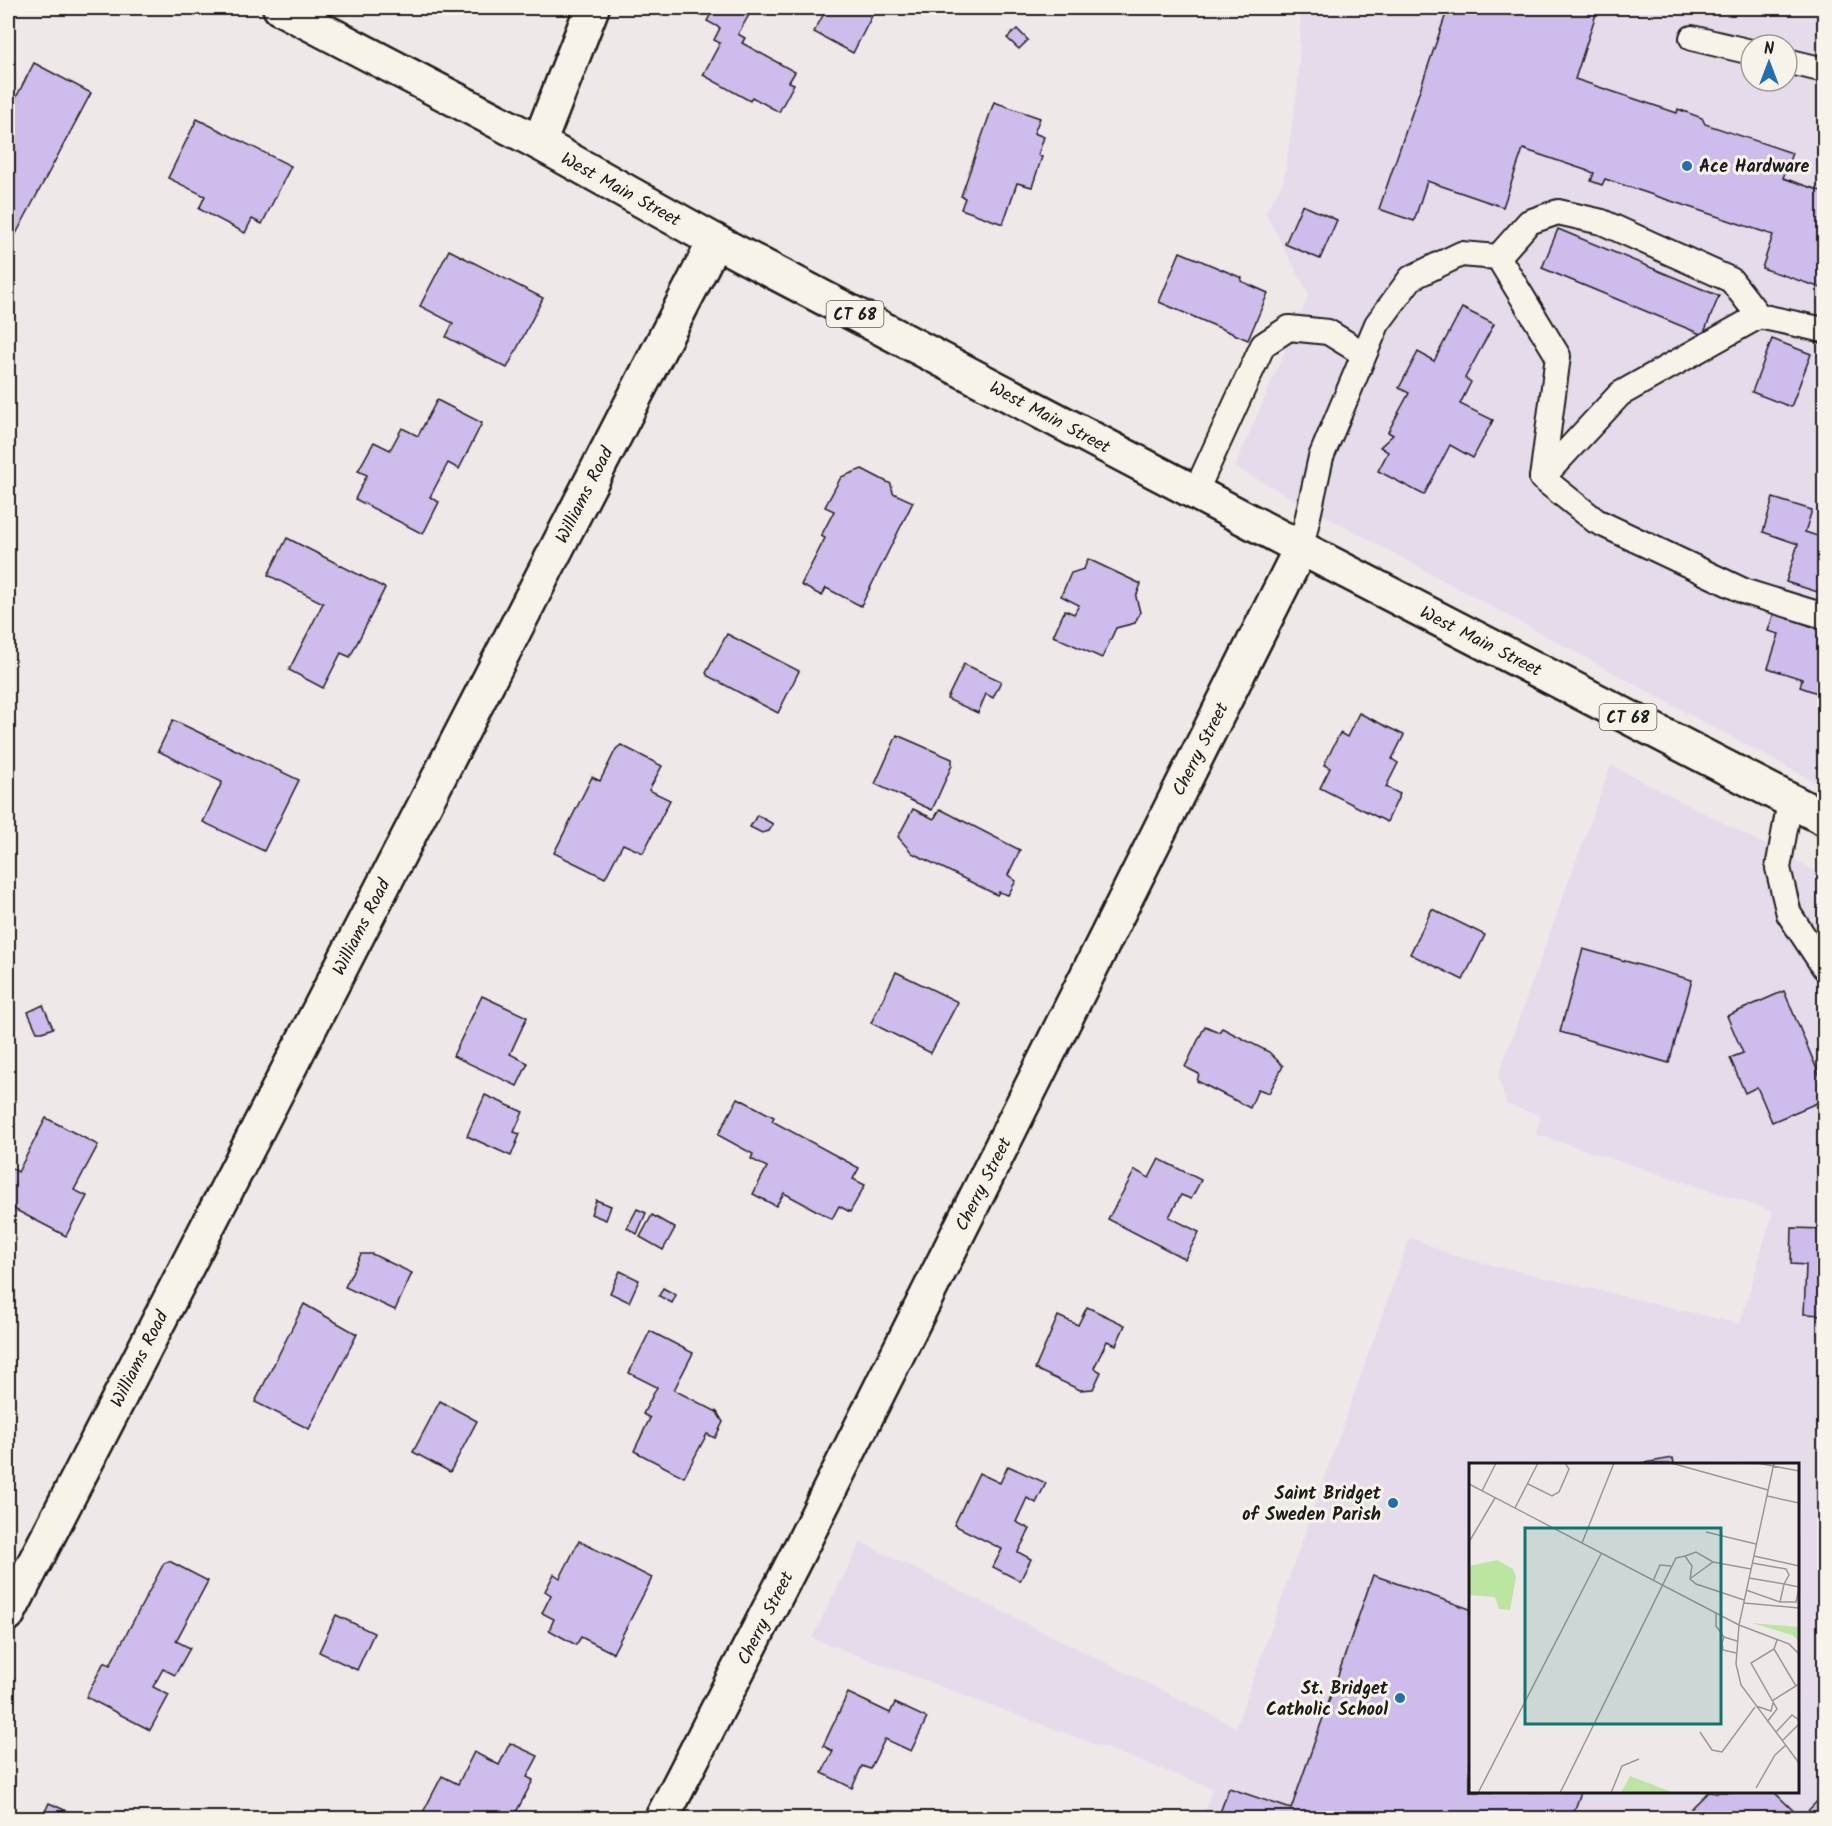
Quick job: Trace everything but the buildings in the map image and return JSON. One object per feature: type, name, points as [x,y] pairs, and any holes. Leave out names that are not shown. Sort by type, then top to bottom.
[{"type":"street","name":"West Main Street","points":[[280,8],[539,143],[715,241],[1195,493],[1824,818]]},
{"type":"street","points":[[539,143],[592,8]]},
{"type":"street","name":"Williams Road","points":[[8,1614],[715,241]]},
{"type":"street","name":"Cherry Street","points":[[662,1818],[777,1594],[1301,548]]},
{"type":"lane","points":[[1692,38],[1739,49]]},
{"type":"lane","points":[[1799,64],[1824,70]]},
{"type":"lane","points":[[1498,257],[1529,222],[1558,212],[1602,222],[1731,280],[1760,316],[1824,330]]},
{"type":"lane","points":[[1301,548],[1321,457],[1377,324],[1411,278],[1461,255],[1498,257]]},
{"type":"lane","points":[[1498,257],[1558,356],[1542,478]]},
{"type":"lane","points":[[1542,478],[1620,394],[1760,316]]},
{"type":"lane","points":[[1195,493],[1263,345],[1289,328],[1328,332],[1364,354]]},
{"type":"lane","points":[[1542,478],[1596,521],[1746,592],[1824,616]]},
{"type":"lane","points":[[1790,801],[1779,868],[1789,914],[1824,967]]},
{"type":"shaded area","points":[[1301,8],[1824,8],[1824,787],[1235,467],[1309,295],[1265,213],[1284,180],[1298,85]]},
{"type":"shaded area","name":"Saint Bridget of Sweden Parish","points":[[1611,765],[1824,875],[1824,1818],[1203,1818],[1212,1788],[812,1638],[861,1542],[1236,1727],[1410,1237],[1454,1256],[1740,1324],[1773,1211],[1536,1134],[1541,1116],[1506,1104],[1498,1076]]},
{"type":"place","name":"Ace Hardware","points":[[1687,166]]},
{"type":"place","name":"Saint Bridget of Sweden Parish","points":[[1393,1503]]},
{"type":"place","name":"St. Bridget Catholic School","points":[[1400,1698]]}]
